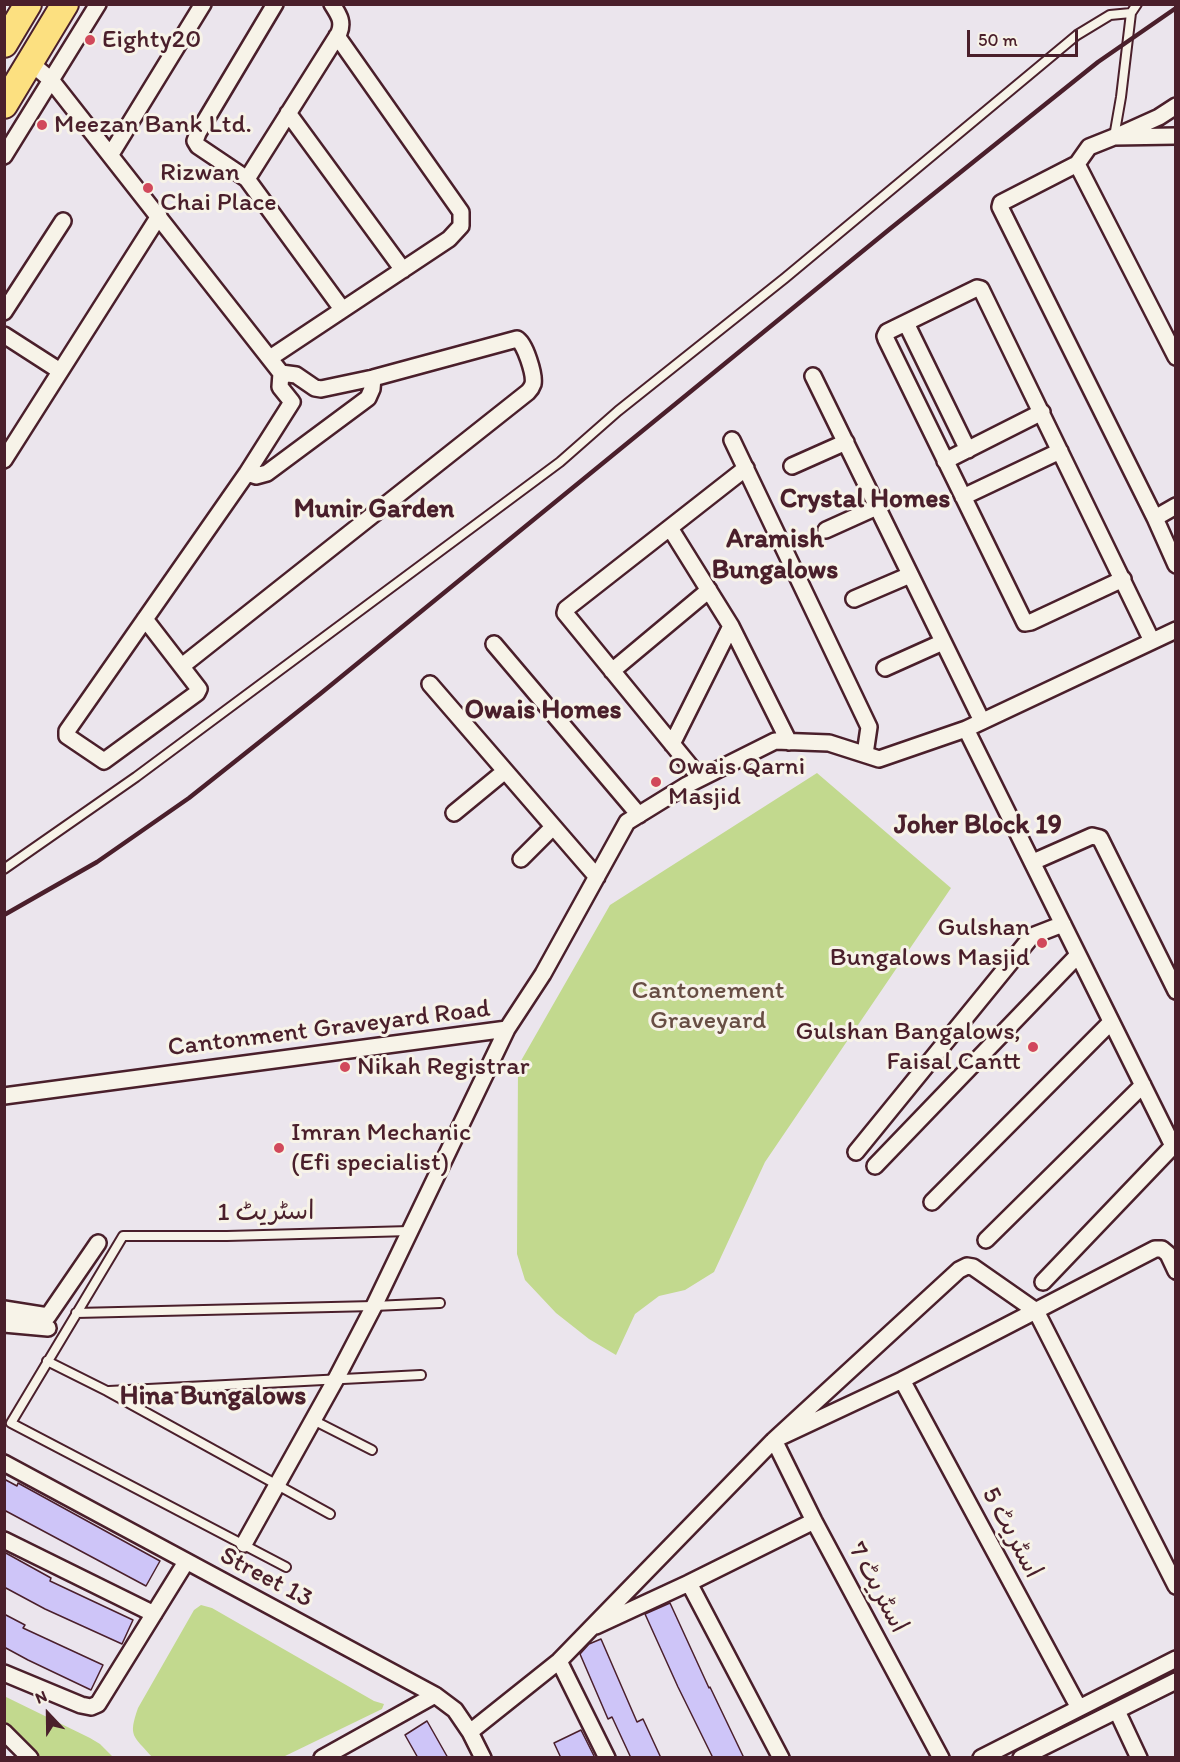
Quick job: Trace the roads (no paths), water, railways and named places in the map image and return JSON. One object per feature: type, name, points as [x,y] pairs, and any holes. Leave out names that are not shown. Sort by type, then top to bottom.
[{"type":"main road","points":[[4,44],[28,4]]},
{"type":"main road","points":[[4,105],[65,4]]},
{"type":"street","points":[[4,156],[98,4]]},
{"type":"street","points":[[111,154],[203,4]]},
{"type":"street","points":[[275,4],[195,141],[198,146],[247,178],[342,309]]},
{"type":"street","points":[[247,178],[342,26],[341,19],[332,4]]},
{"type":"street","points":[[270,358],[403,270],[449,238],[461,226],[461,212],[337,36]]},
{"type":"street","points":[[31,63],[51,80],[111,154],[270,358],[281,373],[280,387],[292,402],[247,473],[145,619],[67,731],[67,736],[100,759],[106,760],[200,689],[145,619]]},
{"type":"street","points":[[1176,106],[1159,117],[1089,147],[1077,164],[1001,203],[1000,207],[1155,518],[1176,565]]},
{"type":"street","points":[[288,113],[403,270]]},
{"type":"street","points":[[1159,117],[1176,119]]},
{"type":"street","points":[[1114,137],[1175,137]]},
{"type":"street","points":[[1077,164],[1176,357]]},
{"type":"street","points":[[4,460],[159,216]]},
{"type":"street","points":[[4,312],[63,221]]},
{"type":"street","points":[[1123,579],[1025,623],[885,336],[887,332],[977,288],[981,289],[1042,412],[1123,579],[1152,641]]},
{"type":"street","points":[[906,323],[968,450]]},
{"type":"street","points":[[4,335],[60,371]]},
{"type":"street","points":[[182,666],[528,392],[533,385],[525,347],[517,339],[373,378],[321,389],[315,388],[296,375],[281,373]]},
{"type":"street","points":[[813,376],[982,721]]},
{"type":"street","points":[[247,473],[256,476],[267,473],[368,398],[373,378]]},
{"type":"street","points":[[945,461],[1042,412]]},
{"type":"street","points":[[732,440],[869,727],[865,754]]},
{"type":"street","points":[[792,466],[846,442]]},
{"type":"street","points":[[963,497],[1060,451]]},
{"type":"street","points":[[700,778],[567,617],[566,609],[746,468]]},
{"type":"street","points":[[1155,518],[1176,506]]},
{"type":"street","points":[[826,530],[877,507]]},
{"type":"street","points":[[670,528],[732,626],[789,742]]},
{"type":"street","points":[[854,599],[910,575]]},
{"type":"street","points":[[612,671],[709,590]]},
{"type":"street","points":[[672,744],[732,626]]},
{"type":"street","name":"Cantonment Graveyard Road","points":[[4,1096],[507,1029],[543,974],[627,822],[700,778],[775,741],[829,743],[879,759],[966,729],[1176,630]]},
{"type":"street","points":[[885,668],[943,642]]},
{"type":"street","points":[[494,644],[639,815]]},
{"type":"street","points":[[430,684],[597,877]]},
{"type":"street","points":[[966,729],[1173,1146],[1043,1282]]},
{"type":"street","points":[[454,813],[505,771]]},
{"type":"street","points":[[521,859],[553,827]]},
{"type":"street","points":[[1033,862],[1092,836],[1100,838],[1176,992]]},
{"type":"street","points":[[856,1152],[1032,936],[1063,924]]},
{"type":"street","points":[[875,1166],[1078,956]]},
{"type":"street","points":[[932,1202],[1111,1023]]},
{"type":"street","points":[[244,1544],[374,1306],[507,1029]]},
{"type":"street","points":[[986,1240],[1143,1085]]},
{"type":"street","points":[[4,1310],[48,1316],[99,1243]]},
{"type":"street","points":[[774,1440],[902,1380],[1155,1249],[1162,1249],[1168,1254],[1176,1271]]},
{"type":"street","points":[[470,1732],[559,1661],[774,1440],[959,1270],[967,1266],[973,1267],[1036,1311],[1176,1586]]},
{"type":"street","points":[[4,1324],[48,1328]]},
{"type":"street","name":"اسٹریٹ 5","points":[[902,1380],[1079,1708]]},
{"type":"street","name":"اسٹریٹ 7","points":[[774,1440],[814,1521],[941,1758]]},
{"type":"street","name":"Street 13","points":[[4,1463],[435,1695],[455,1710],[470,1732],[483,1758]]},
{"type":"street","points":[[588,1630],[814,1521]]},
{"type":"street","points":[[4,1540],[154,1614]]},
{"type":"street","points":[[4,1673],[81,1705],[91,1707],[98,1704],[186,1562]]},
{"type":"street","points":[[689,1583],[781,1758]]},
{"type":"street","points":[[981,1758],[1001,1753],[1079,1708],[1176,1659]]},
{"type":"street","points":[[559,1661],[607,1758]]},
{"type":"street","points":[[1021,1758],[1176,1681]]},
{"type":"street","points":[[1128,1684],[1136,1701]]},
{"type":"street","points":[[330,1756],[435,1695]]},
{"type":"street","points":[[1117,1711],[1139,1758]]},
{"type":"street","points":[[4,1732],[30,1758]]},
{"type":"lane","points":[[1114,137],[1131,14],[1137,4]]},
{"type":"lane","points":[[4,869],[136,777],[560,462],[618,411],[785,278],[1077,35],[1110,15],[1131,14]]},
{"type":"lane","name":"اسٹریٹ 1","points":[[76,1313],[123,1236],[227,1236],[410,1231]]},
{"type":"lane","points":[[286,1567],[11,1423],[76,1313],[440,1303]]},
{"type":"lane","points":[[47,1361],[278,1483],[330,1514]]},
{"type":"lane","points":[[107,1391],[421,1375]]},
{"type":"lane","points":[[313,1420],[372,1450]]},
{"type":"railway","points":[[4,915],[97,862],[189,798],[1098,62],[1176,8]]},
{"type":"place","name":"Eighty20","points":[[90,40]]},
{"type":"place","name":"Meezan Bank Ltd.","points":[[42,125]]},
{"type":"place","name":"Rizwan Chai Place","points":[[148,188]]},
{"type":"place","name":"Owais Qarni Masjid","points":[[656,782]]},
{"type":"place","name":"Gulshan Bungalows Masjid","points":[[1042,943]]},
{"type":"place","name":"Gulshan Bangalows, Faisal Cantt","points":[[1033,1047]]},
{"type":"place","name":"Nikah Registrar","points":[[345,1067]]},
{"type":"place","name":"Imran Mechanic (Efi specialist)","points":[[279,1148]]},
{"type":"district","name":"Crystal Homes","points":[[865,500]]},
{"type":"district","name":"Munir Garden","points":[[374,510]]},
{"type":"district","name":"Aramish Bungalows","points":[[775,556]]},
{"type":"district","name":"Owais Homes","points":[[543,711]]},
{"type":"district","name":"Joher Block 19","points":[[978,826]]},
{"type":"district","name":"Hina Bungalows","points":[[213,1397]]},
{"type":"park label","name":"Cantonement Graveyard","points":[[708,1006]]}]
